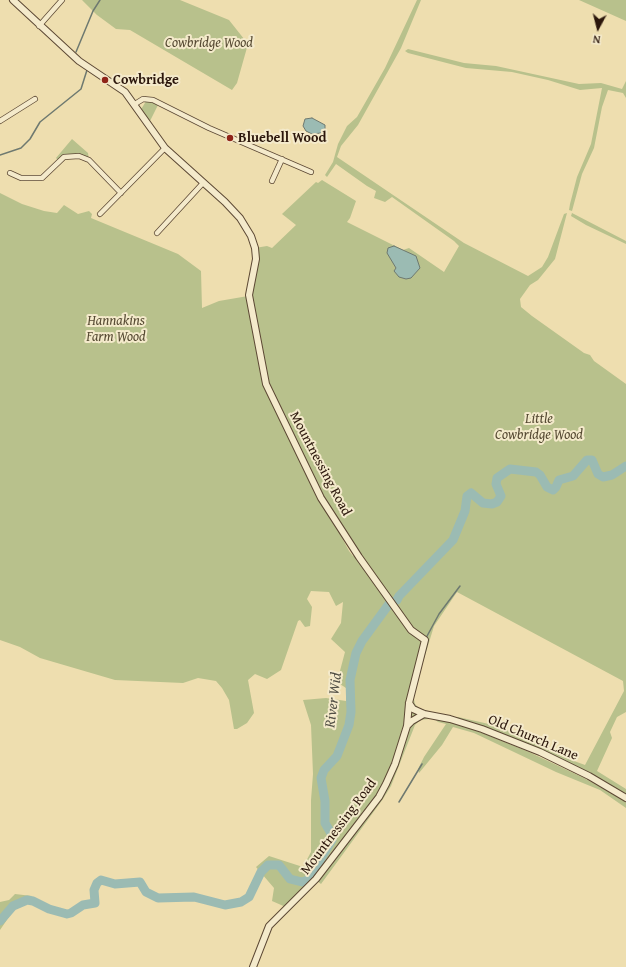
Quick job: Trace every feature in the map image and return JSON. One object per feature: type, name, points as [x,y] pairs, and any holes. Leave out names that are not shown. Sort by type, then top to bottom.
[{"type":"street","name":"Mountnessing Road","points":[[13,0],[39,26],[79,61],[119,86],[135,104],[165,148],[236,213],[251,236],[255,248],[256,259],[249,295],[266,384],[322,498],[359,557],[411,630],[425,640],[408,703],[407,726],[395,764],[379,797],[316,879],[269,926],[253,967]]},
{"type":"street","points":[[39,26],[62,0]]},
{"type":"street","points":[[0,121],[35,99]]},
{"type":"street","points":[[135,104],[143,99],[153,100],[209,128],[311,172]]},
{"type":"street","points":[[100,214],[165,148]]},
{"type":"street","points":[[10,173],[20,178],[42,178],[64,156],[79,156],[89,160],[121,193]]},
{"type":"street","points":[[272,181],[282,159]]},
{"type":"street","points":[[157,233],[202,183]]},
{"type":"street","name":"Old Church Lane","points":[[408,703],[413,709],[424,714],[450,719],[506,738],[589,776],[626,798]]},
{"type":"street","points":[[407,726],[412,721],[424,714]]},
{"type":"green space","name":"Cowbridge Wood","points":[[82,0],[180,0],[229,20],[248,44],[237,83],[232,90],[130,30],[116,29],[97,15]]},
{"type":"green space","points":[[417,0],[421,0],[401,48],[358,125],[341,146],[337,157],[464,243],[528,276],[542,267],[548,257],[564,214],[567,213],[555,259],[538,280],[530,285],[520,299],[521,307],[584,353],[590,355],[594,361],[626,384],[626,712],[617,717],[610,732],[612,738],[597,771],[626,789],[626,794],[603,780],[595,780],[540,752],[450,719],[458,717],[502,727],[563,757],[585,765],[624,691],[623,681],[457,592],[434,626],[413,695],[415,704],[419,708],[431,712],[429,719],[420,720],[415,725],[391,786],[321,884],[316,880],[288,908],[272,901],[274,888],[256,867],[269,856],[303,867],[311,852],[311,800],[313,774],[311,725],[303,700],[326,698],[346,701],[346,688],[337,682],[345,652],[331,639],[341,623],[343,602],[336,606],[329,592],[311,591],[307,599],[312,607],[310,626],[305,627],[300,620],[298,621],[281,670],[267,679],[255,674],[248,680],[254,713],[247,723],[237,729],[234,729],[229,700],[216,681],[198,678],[183,683],[115,680],[40,658],[20,647],[0,640],[0,193],[22,204],[44,211],[57,213],[64,205],[78,214],[89,211],[92,214],[91,218],[178,254],[201,271],[202,308],[219,301],[248,296],[255,248],[267,246],[272,248],[296,225],[282,214],[316,182],[318,183],[322,180],[356,201],[347,222],[403,250],[409,248],[444,272],[459,246],[454,241],[392,197],[385,202],[374,198],[376,191],[336,164],[327,177],[325,175],[333,162],[338,144],[347,126],[357,117],[385,68]],"holes":[[[321,491],[359,554],[353,556],[349,551],[321,498]]]},
{"type":"green space","points":[[579,0],[626,0],[626,21]]},
{"type":"green space","points":[[408,49],[464,63],[496,66],[579,84],[601,83],[622,89],[626,81],[626,98],[623,93],[608,90],[602,107],[594,148],[582,174],[572,211],[569,210],[570,204],[577,177],[591,144],[602,88],[580,90],[548,80],[512,72],[466,68],[408,53],[405,51]]},
{"type":"green space","points":[[148,98],[159,103],[148,125],[140,111]]},
{"type":"green space","points":[[72,139],[88,153],[89,160],[79,156],[58,160],[56,158]]},
{"type":"green space","points":[[572,213],[626,241],[626,244],[586,225],[571,216]]},
{"type":"green space","points":[[433,718],[465,726],[529,752],[584,778],[621,799],[626,802],[626,808],[600,790],[556,772],[474,733],[453,727],[442,745],[419,773],[418,769],[424,757],[446,724],[438,722]]},
{"type":"green space","points":[[15,894],[32,896],[13,911],[0,930],[0,902],[9,900]]},
{"type":"water","points":[[312,118],[325,125],[325,130],[321,133],[312,134],[306,131],[303,126],[305,119]]},
{"type":"water","points":[[394,246],[416,256],[420,268],[411,278],[406,279],[399,277],[394,271],[396,268],[387,253],[388,248]]},
{"type":"waterway","points":[[76,52],[93,11],[100,0]]},
{"type":"waterway","points":[[0,155],[21,148],[30,139],[40,122],[81,89],[87,70]]},
{"type":"waterway","name":"River Wid","points":[[0,921],[13,906],[27,900],[33,901],[49,909],[67,914],[71,913],[83,905],[95,903],[94,890],[97,883],[101,880],[115,884],[140,882],[146,892],[158,898],[194,897],[225,905],[241,902],[249,897],[261,872],[268,865],[279,865],[290,879],[302,882],[308,880],[332,840],[332,835],[325,823],[325,801],[321,778],[324,770],[337,756],[349,725],[351,712],[350,680],[356,653],[362,641],[389,604],[397,600],[399,596],[453,540],[465,511],[467,496],[471,493],[483,503],[492,504],[497,502],[501,496],[496,484],[497,478],[510,469],[536,472],[540,475],[547,487],[553,490],[559,480],[573,476],[587,460],[592,460],[598,474],[603,477],[612,475],[626,466]]},
{"type":"waterway","points":[[426,638],[439,614],[460,586]]},
{"type":"waterway","points":[[399,802],[422,764]]},
{"type":"place","name":"Cowbridge","points":[[105,80]]},
{"type":"place","name":"Bluebell Wood","points":[[230,138]]},
{"type":"park label","name":"Hannakins Farm Wood","points":[[116,330]]},
{"type":"park label","name":"Little Cowbridge Wood","points":[[539,428]]}]
